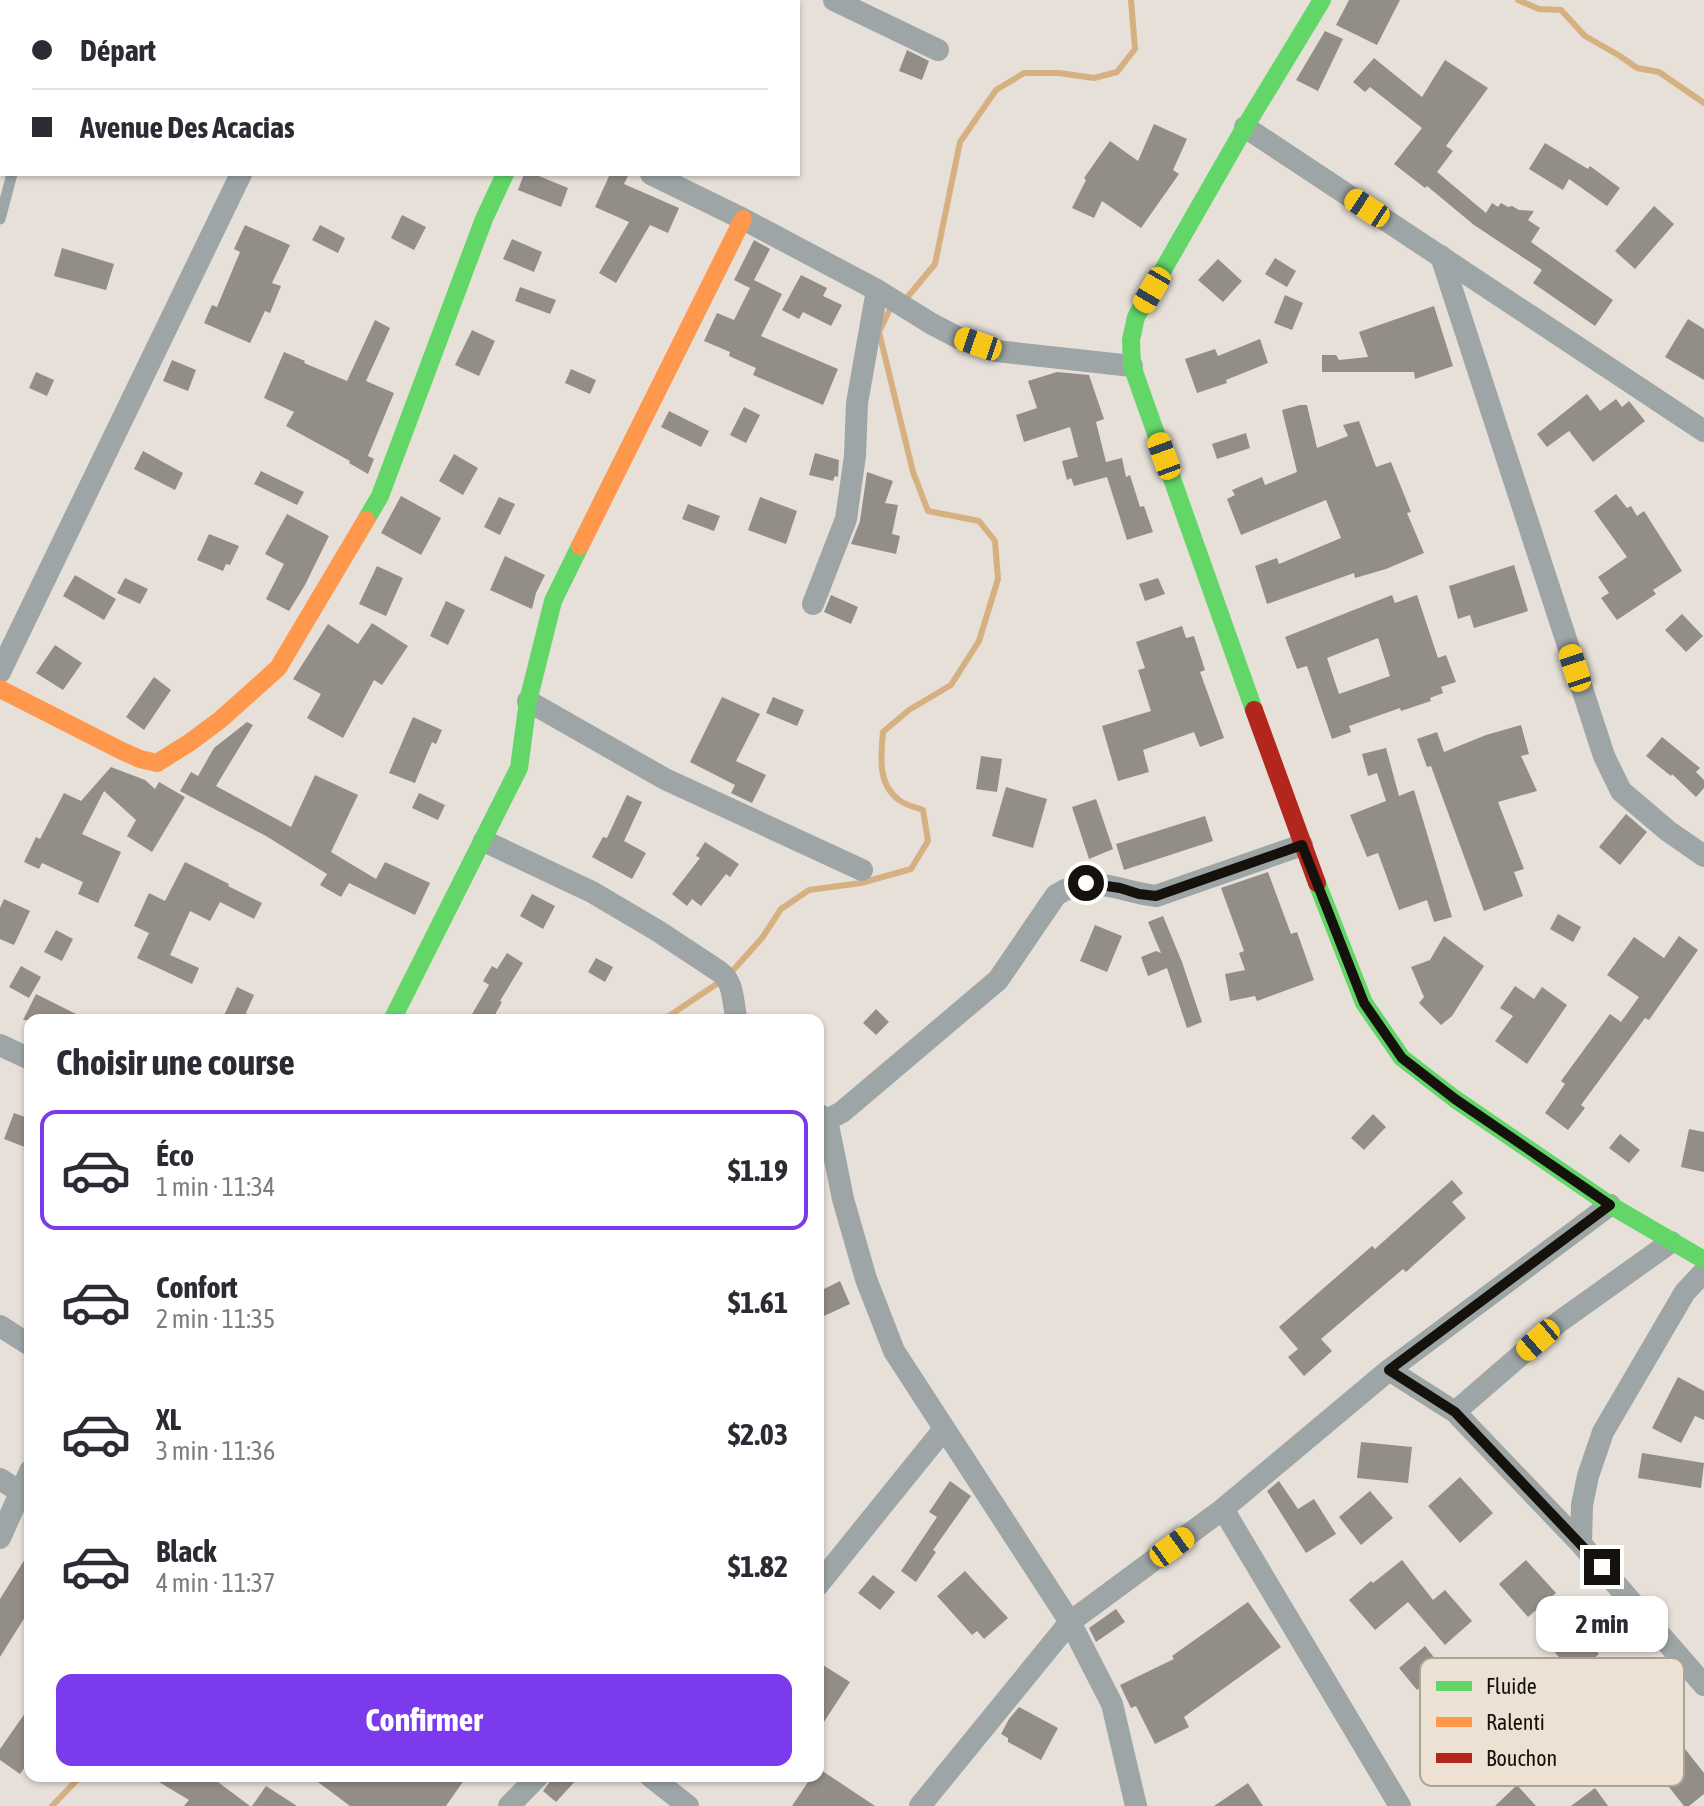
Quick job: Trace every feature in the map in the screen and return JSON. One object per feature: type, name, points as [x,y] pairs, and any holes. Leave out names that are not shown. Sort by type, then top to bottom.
[{"type":"street","points":[[834,0],[938,50]]},
{"type":"street","points":[[1322,0],[1136,317],[1131,340],[1132,366],[1302,845],[1364,1003],[1402,1058],[1455,1099],[1610,1205],[1704,1260]]},
{"type":"street","points":[[1245,127],[1704,431]]},
{"type":"street","points":[[0,672],[240,176]]},
{"type":"street","points":[[0,689],[122,751],[157,763],[218,720],[278,668],[380,496],[484,219],[504,176]]},
{"type":"street","points":[[655,176],[743,219],[959,338],[996,351],[1132,366]]},
{"type":"street","points":[[395,1014],[519,768],[528,701],[553,601],[743,219]]},
{"type":"street","points":[[1441,256],[1604,756],[1621,791],[1668,831],[1704,856]]},
{"type":"street","points":[[813,604],[846,519],[855,456],[857,403],[882,294]]},
{"type":"street","points":[[528,701],[665,779],[862,870]]},
{"type":"street","points":[[484,841],[592,892],[720,972],[731,985],[735,1014]]},
{"type":"street","points":[[824,1117],[842,1112],[998,980],[1056,895],[1070,886],[1086,883],[1156,896],[1302,845]]},
{"type":"street","points":[[0,1045],[24,1056]]},
{"type":"street","points":[[824,1121],[866,1279],[894,1351],[1070,1622],[1112,1704],[1136,1806]]},
{"type":"street","points":[[920,1806],[1070,1622],[1223,1509],[1389,1370],[1610,1205]]},
{"type":"street","points":[[1455,1412],[1559,1322],[1671,1242]]},
{"type":"street","points":[[1581,1544],[1582,1505],[1603,1432],[1685,1292],[1704,1272]]},
{"type":"street","points":[[0,1326],[24,1341]]},
{"type":"street","points":[[1389,1370],[1455,1412],[1581,1544],[1680,1658]]},
{"type":"street","points":[[824,1578],[944,1429]]},
{"type":"street","points":[[0,1479],[20,1492]]},
{"type":"street","points":[[0,1538],[24,1484]]},
{"type":"street","points":[[1223,1509],[1400,1806]]},
{"type":"street","points":[[1684,1662],[1704,1685]]},
{"type":"street","points":[[509,1806],[532,1782]]},
{"type":"street","points":[[662,1782],[682,1792]]},
{"type":"lane","points":[[0,219],[11,176]]},
{"type":"building","points":[[1349,0],[1400,0],[1377,45],[1336,25]]},
{"type":"building","points":[[1325,31],[1343,39],[1318,91],[1296,80]]},
{"type":"building","points":[[907,50],[929,61],[922,80],[899,71]]},
{"type":"building","points":[[1374,58],[1422,97],[1445,60],[1488,88],[1446,146],[1453,151],[1437,172],[1486,213],[1492,203],[1498,207],[1501,203],[1519,210],[1534,211],[1528,220],[1540,228],[1531,242],[1613,300],[1595,326],[1533,283],[1542,270],[1474,225],[1427,186],[1425,188],[1394,164],[1422,128],[1370,87],[1365,92],[1353,82]]},
{"type":"building","points":[[1154,124],[1187,139],[1173,170],[1179,174],[1141,228],[1102,201],[1094,218],[1072,208],[1086,180],[1084,178],[1110,141],[1138,161]]},
{"type":"building","points":[[1545,143],[1588,169],[1590,166],[1620,188],[1607,206],[1569,179],[1563,190],[1529,169]]},
{"type":"building","points":[[523,176],[539,176],[568,188],[561,207],[518,190]]},
{"type":"building","points":[[609,176],[628,176],[624,184],[679,208],[668,233],[650,225],[616,283],[599,273],[629,222],[595,207]]},
{"type":"building","points":[[1654,206],[1674,224],[1635,269],[1615,251]]},
{"type":"building","points":[[402,215],[426,227],[414,250],[391,238]]},
{"type":"building","points":[[245,225],[290,245],[272,283],[281,286],[270,313],[265,311],[250,343],[204,323],[212,305],[217,307],[240,252],[234,249]]},
{"type":"building","points":[[320,225],[345,238],[338,253],[312,240]]},
{"type":"building","points":[[512,239],[542,252],[534,272],[503,259]]},
{"type":"building","points":[[754,240],[770,249],[754,280],[782,294],[761,336],[838,369],[823,405],[753,375],[756,368],[704,341],[717,313],[734,320],[750,288],[734,280]]},
{"type":"building","points":[[62,248],[114,264],[106,290],[54,276]]},
{"type":"building","points":[[1275,258],[1296,271],[1287,287],[1265,274]]},
{"type":"building","points":[[1218,259],[1242,281],[1223,302],[1198,280]]},
{"type":"building","points":[[801,275],[827,288],[823,296],[842,305],[831,326],[803,312],[799,319],[782,310]]},
{"type":"building","points":[[520,287],[556,300],[550,314],[515,301]]},
{"type":"building","points":[[1285,295],[1303,303],[1292,330],[1274,323]]},
{"type":"building","points":[[1434,306],[1453,366],[1415,379],[1414,372],[1322,372],[1322,355],[1336,355],[1339,360],[1368,357],[1359,332]]},
{"type":"building","points":[[1688,319],[1704,329],[1704,380],[1665,357]]},
{"type":"building","points":[[375,320],[390,328],[366,381],[394,393],[368,456],[374,459],[368,474],[286,426],[294,412],[264,398],[284,352],[347,381]]},
{"type":"building","points":[[472,330],[495,341],[479,376],[455,365]]},
{"type":"building","points":[[1260,339],[1268,363],[1226,380],[1227,383],[1197,393],[1185,359],[1215,349],[1218,356]]},
{"type":"building","points":[[172,360],[196,370],[188,391],[163,381]]},
{"type":"building","points":[[571,369],[596,380],[590,394],[565,383]]},
{"type":"building","points":[[36,372],[54,380],[47,396],[29,388]]},
{"type":"building","points":[[1057,372],[1089,375],[1104,419],[1096,422],[1106,462],[1122,458],[1126,477],[1130,475],[1140,507],[1144,506],[1153,532],[1127,540],[1107,477],[1074,486],[1071,478],[1067,480],[1062,461],[1078,457],[1070,427],[1024,442],[1016,415],[1037,408],[1028,381]]},
{"type":"building","points":[[1587,394],[1600,411],[1616,399],[1622,407],[1629,401],[1645,421],[1593,462],[1569,431],[1547,447],[1537,434]]},
{"type":"building","points":[[1307,405],[1317,448],[1348,436],[1343,425],[1359,421],[1376,467],[1391,462],[1424,553],[1386,569],[1355,578],[1354,573],[1267,604],[1255,566],[1277,558],[1279,564],[1341,538],[1326,500],[1241,535],[1227,499],[1235,495],[1232,490],[1262,477],[1265,485],[1297,472],[1282,410]]},
{"type":"building","points":[[744,407],[760,415],[746,443],[730,435]]},
{"type":"building","points":[[669,411],[709,431],[701,447],[661,427]]},
{"type":"building","points":[[1246,433],[1250,448],[1217,459],[1212,444]]},
{"type":"building","points":[[143,451],[183,473],[175,490],[134,469]]},
{"type":"building","points":[[815,453],[839,460],[838,477],[835,476],[833,481],[809,475]]},
{"type":"building","points":[[454,454],[478,468],[463,495],[439,481]]},
{"type":"building","points":[[261,471],[304,492],[297,505],[254,484]]},
{"type":"building","points":[[867,472],[893,481],[885,503],[898,505],[892,534],[900,536],[896,554],[851,544],[860,521]]},
{"type":"building","points":[[1616,494],[1627,508],[1631,506],[1637,516],[1644,511],[1682,571],[1653,590],[1656,594],[1617,620],[1601,598],[1609,593],[1598,577],[1627,557],[1594,511]]},
{"type":"building","points":[[401,496],[441,518],[421,555],[381,533]]},
{"type":"building","points":[[499,497],[515,504],[500,535],[484,527]]},
{"type":"building","points":[[760,497],[797,511],[786,544],[748,530]]},
{"type":"building","points":[[688,504],[720,516],[714,531],[682,519]]},
{"type":"building","points":[[287,514],[329,536],[289,611],[266,599],[284,564],[265,554]]},
{"type":"building","points":[[209,534],[239,546],[230,565],[226,564],[223,571],[197,560]]},
{"type":"building","points":[[505,556],[545,575],[532,609],[490,590]]},
{"type":"building","points":[[1514,565],[1528,611],[1474,628],[1470,615],[1458,619],[1449,586]]},
{"type":"building","points":[[377,566],[403,578],[386,616],[359,604]]},
{"type":"building","points":[[75,575],[116,599],[104,620],[63,596]]},
{"type":"building","points":[[125,578],[148,589],[140,604],[117,593]]},
{"type":"building","points":[[1158,578],[1165,594],[1145,601],[1139,584]]},
{"type":"building","points":[[831,595],[858,607],[851,624],[824,612]]},
{"type":"building","points":[[1392,595],[1395,603],[1417,595],[1438,658],[1446,655],[1456,682],[1441,687],[1443,693],[1430,698],[1431,701],[1349,726],[1351,732],[1332,739],[1307,666],[1297,669],[1285,637]],"holes":[[[1378,638],[1390,676],[1339,694],[1327,658]]]},
{"type":"building","points":[[446,601],[465,610],[448,645],[430,636]]},
{"type":"building","points":[[1682,614],[1703,636],[1686,652],[1665,630]]},
{"type":"building","points":[[372,623],[408,646],[382,685],[374,680],[343,738],[307,718],[321,694],[293,679],[328,624],[358,644]]},
{"type":"building","points":[[1182,626],[1186,638],[1194,636],[1205,670],[1200,672],[1224,738],[1200,747],[1194,732],[1143,750],[1149,772],[1118,781],[1102,726],[1151,711],[1138,670],[1145,668],[1136,642]]},
{"type":"building","points":[[55,645],[82,663],[63,690],[36,673]]},
{"type":"building","points":[[154,677],[171,690],[144,730],[126,717]]},
{"type":"building","points":[[722,697],[760,714],[736,761],[766,775],[752,803],[731,793],[735,785],[690,762]]},
{"type":"building","points":[[773,697],[804,710],[797,726],[766,713]]},
{"type":"building","points":[[413,717],[442,730],[436,744],[432,742],[415,783],[389,773]]},
{"type":"building","points":[[247,722],[253,725],[216,786],[291,827],[315,775],[358,795],[331,852],[376,879],[385,862],[430,883],[415,915],[349,883],[341,897],[320,885],[327,874],[266,836],[180,791],[191,772],[198,776],[214,748]]},
{"type":"building","points":[[1521,725],[1529,754],[1521,756],[1537,791],[1498,802],[1524,869],[1514,872],[1523,896],[1484,911],[1431,766],[1427,767],[1417,739],[1437,732],[1444,752]]},
{"type":"building","points":[[1662,737],[1700,768],[1696,772],[1704,780],[1704,788],[1696,797],[1672,774],[1646,756]]},
{"type":"building","points":[[1386,748],[1399,796],[1414,790],[1452,917],[1434,922],[1427,900],[1399,910],[1378,853],[1367,857],[1350,815],[1386,801],[1377,773],[1368,776],[1362,754]]},
{"type":"building","points":[[981,756],[1002,759],[997,792],[976,789]]},
{"type":"building","points":[[111,767],[145,780],[155,789],[159,782],[185,797],[152,852],[127,836],[136,820],[104,791],[82,834],[121,852],[98,903],[78,894],[83,882],[42,863],[39,869],[24,862],[64,793],[81,801]]},
{"type":"building","points":[[1006,787],[1047,799],[1033,848],[992,836]]},
{"type":"building","points":[[419,793],[445,805],[438,820],[412,808]]},
{"type":"building","points":[[627,795],[642,802],[624,841],[646,853],[632,879],[592,857],[603,837],[607,838]]},
{"type":"building","points":[[1096,799],[1113,849],[1089,859],[1072,807]]},
{"type":"building","points":[[1626,814],[1647,832],[1620,865],[1599,847]]},
{"type":"building","points":[[1205,816],[1213,841],[1124,870],[1116,844]]},
{"type":"building","points":[[705,842],[739,864],[730,877],[726,874],[701,906],[692,899],[687,906],[672,894],[700,858],[696,856]]},
{"type":"building","points":[[185,862],[262,903],[254,919],[220,902],[210,921],[190,911],[170,955],[199,968],[192,984],[137,958],[149,933],[134,926],[149,893],[165,901]]},
{"type":"building","points":[[1268,872],[1291,934],[1297,932],[1314,980],[1257,1001],[1255,996],[1230,1001],[1225,974],[1245,970],[1239,953],[1244,951],[1221,888]]},
{"type":"building","points":[[532,894],[555,906],[543,929],[520,916]]},
{"type":"building","points":[[4,899],[30,911],[14,945],[0,939],[0,908]]},
{"type":"building","points":[[1558,914],[1581,927],[1573,942],[1550,929]]},
{"type":"building","points":[[1163,916],[1202,1022],[1187,1028],[1167,968],[1148,976],[1141,957],[1156,951],[1161,953],[1148,922]]},
{"type":"building","points":[[1095,925],[1122,936],[1107,972],[1080,961]]},
{"type":"building","points":[[56,930],[73,939],[62,961],[44,952]]},
{"type":"building","points":[[1444,936],[1484,966],[1452,1016],[1441,1025],[1419,1003],[1424,997],[1411,967],[1430,960]]},
{"type":"building","points":[[1679,936],[1698,950],[1649,1020],[1645,1018],[1581,1105],[1585,1108],[1568,1130],[1545,1113],[1565,1084],[1561,1081],[1610,1014],[1621,1022],[1639,997],[1607,975],[1634,937],[1664,958]]},
{"type":"building","points":[[507,953],[523,963],[495,1014],[472,1014],[489,985],[483,981],[492,966],[497,969]]},
{"type":"building","points":[[596,958],[613,967],[605,982],[588,972]]},
{"type":"building","points":[[21,966],[41,977],[29,998],[9,987]]},
{"type":"building","points":[[1515,986],[1534,999],[1542,987],[1567,1005],[1527,1064],[1495,1041],[1513,1016],[1500,1008]]},
{"type":"building","points":[[237,987],[254,995],[246,1014],[225,1014]]},
{"type":"building","points":[[36,994],[76,1014],[26,1014]]},
{"type":"building","points":[[876,1009],[889,1022],[876,1035],[863,1023]]},
{"type":"building","points":[[14,1113],[24,1117],[24,1147],[4,1139]]},
{"type":"building","points":[[1373,1114],[1386,1127],[1364,1150],[1351,1138]]},
{"type":"building","points":[[1689,1129],[1704,1132],[1704,1172],[1681,1167]]},
{"type":"building","points":[[1620,1134],[1640,1150],[1629,1163],[1609,1148]]},
{"type":"building","points":[[1452,1180],[1463,1193],[1452,1202],[1466,1218],[1406,1272],[1403,1269],[1321,1339],[1332,1351],[1304,1376],[1288,1357],[1298,1349],[1279,1327],[1372,1246],[1375,1249]]},
{"type":"building","points":[[840,1281],[850,1304],[824,1316],[824,1289]]},
{"type":"building","points":[[1678,1377],[1704,1391],[1704,1420],[1695,1416],[1681,1443],[1652,1428]]},
{"type":"building","points":[[1361,1442],[1412,1447],[1408,1483],[1357,1478]]},
{"type":"building","points":[[1642,1453],[1704,1463],[1701,1488],[1638,1478]]},
{"type":"building","points":[[1460,1477],[1493,1513],[1460,1543],[1428,1506]]},
{"type":"building","points":[[950,1481],[971,1496],[933,1550],[936,1552],[916,1582],[901,1571],[937,1517],[929,1512]]},
{"type":"building","points":[[1279,1481],[1298,1509],[1314,1499],[1336,1534],[1306,1553],[1267,1491]]},
{"type":"building","points":[[1370,1491],[1393,1518],[1361,1545],[1339,1517]]},
{"type":"building","points":[[1402,1560],[1433,1600],[1445,1590],[1472,1621],[1445,1645],[1408,1602],[1375,1630],[1349,1600]]},
{"type":"building","points":[[1526,1560],[1556,1593],[1528,1617],[1499,1584]]},
{"type":"building","points":[[24,1561],[24,1619],[0,1657],[0,1599]]},
{"type":"building","points":[[965,1571],[1008,1618],[984,1639],[977,1631],[972,1635],[937,1596]]},
{"type":"building","points":[[873,1575],[895,1592],[880,1610],[858,1593]]},
{"type":"building","points":[[1248,1602],[1281,1647],[1184,1717],[1189,1727],[1155,1744],[1136,1706],[1131,1708],[1120,1685],[1174,1659],[1172,1656]]},
{"type":"building","points":[[1116,1609],[1125,1622],[1096,1642],[1089,1628]]},
{"type":"building","points":[[1572,1622],[1599,1654],[1594,1658],[1560,1658],[1547,1643]]},
{"type":"building","points":[[1425,1646],[1434,1658],[1420,1658],[1420,1688],[1417,1690],[1399,1668]]},
{"type":"building","points":[[824,1666],[850,1682],[824,1722]]},
{"type":"building","points":[[1019,1707],[1058,1728],[1041,1760],[1008,1742],[1008,1738],[1001,1734]]},
{"type":"building","points":[[24,1715],[24,1768],[20,1774],[0,1760],[0,1749]]},
{"type":"building","points":[[1684,1750],[1704,1773],[1704,1794],[1689,1806],[1684,1806],[1668,1786],[1684,1786]]},
{"type":"building","points":[[824,1772],[875,1806],[792,1806],[808,1782],[824,1782]]},
{"type":"building","points":[[159,1782],[218,1782],[250,1806],[184,1806],[189,1800]]},
{"type":"building","points":[[318,1782],[463,1782],[446,1806],[350,1806]]},
{"type":"building","points":[[550,1782],[574,1782],[556,1802],[543,1791]]},
{"type":"building","points":[[1248,1783],[1263,1806],[1214,1806]]},
{"type":"building","points":[[266,1786],[297,1806],[252,1806]]},
{"type":"building","points":[[1518,1786],[1536,1806],[1495,1806]]},
{"type":"building","points":[[1595,1788],[1608,1806],[1571,1806]]},
{"type":"waterway","points":[[905,300],[935,264],[960,142],[996,90],[1024,73],[1059,73],[1094,78],[1117,72],[1135,49],[1131,0]]},
{"type":"waterway","points":[[1518,0],[1539,9],[1561,10],[1585,36],[1637,68],[1659,72],[1704,103]]},
{"type":"waterway","points":[[672,1014],[727,977],[762,938],[781,909],[809,890],[861,883],[911,869],[928,841],[923,810],[901,802],[887,786],[882,769],[883,732],[909,710],[951,685],[979,641],[998,579],[995,541],[979,521],[928,511],[913,472],[879,332],[890,309],[895,306]]},
{"type":"waterway","points":[[52,1806],[75,1782]]},
{"type":"traffic: fast","points":[[1254,710],[1132,366],[1131,340],[1136,317],[1322,0]]},
{"type":"traffic: fast","points":[[366,520],[380,496],[484,219],[504,176]]},
{"type":"traffic: fast","points":[[395,1014],[519,768],[528,701],[553,601],[580,546]]},
{"type":"traffic: fast","points":[[1317,883],[1364,1003],[1402,1058],[1455,1099],[1610,1205],[1704,1260]]},
{"type":"traffic: slow","points":[[580,546],[743,219]]},
{"type":"traffic: slow","points":[[0,689],[122,751],[157,763],[220,720],[278,668],[366,520]]},
{"type":"traffic: jam","points":[[1254,710],[1317,883]]},
{"type":"route","points":[[1086,883],[1156,896],[1302,845],[1364,1003],[1402,1058],[1455,1099],[1610,1205],[1389,1370],[1455,1412],[1602,1567]]}]
